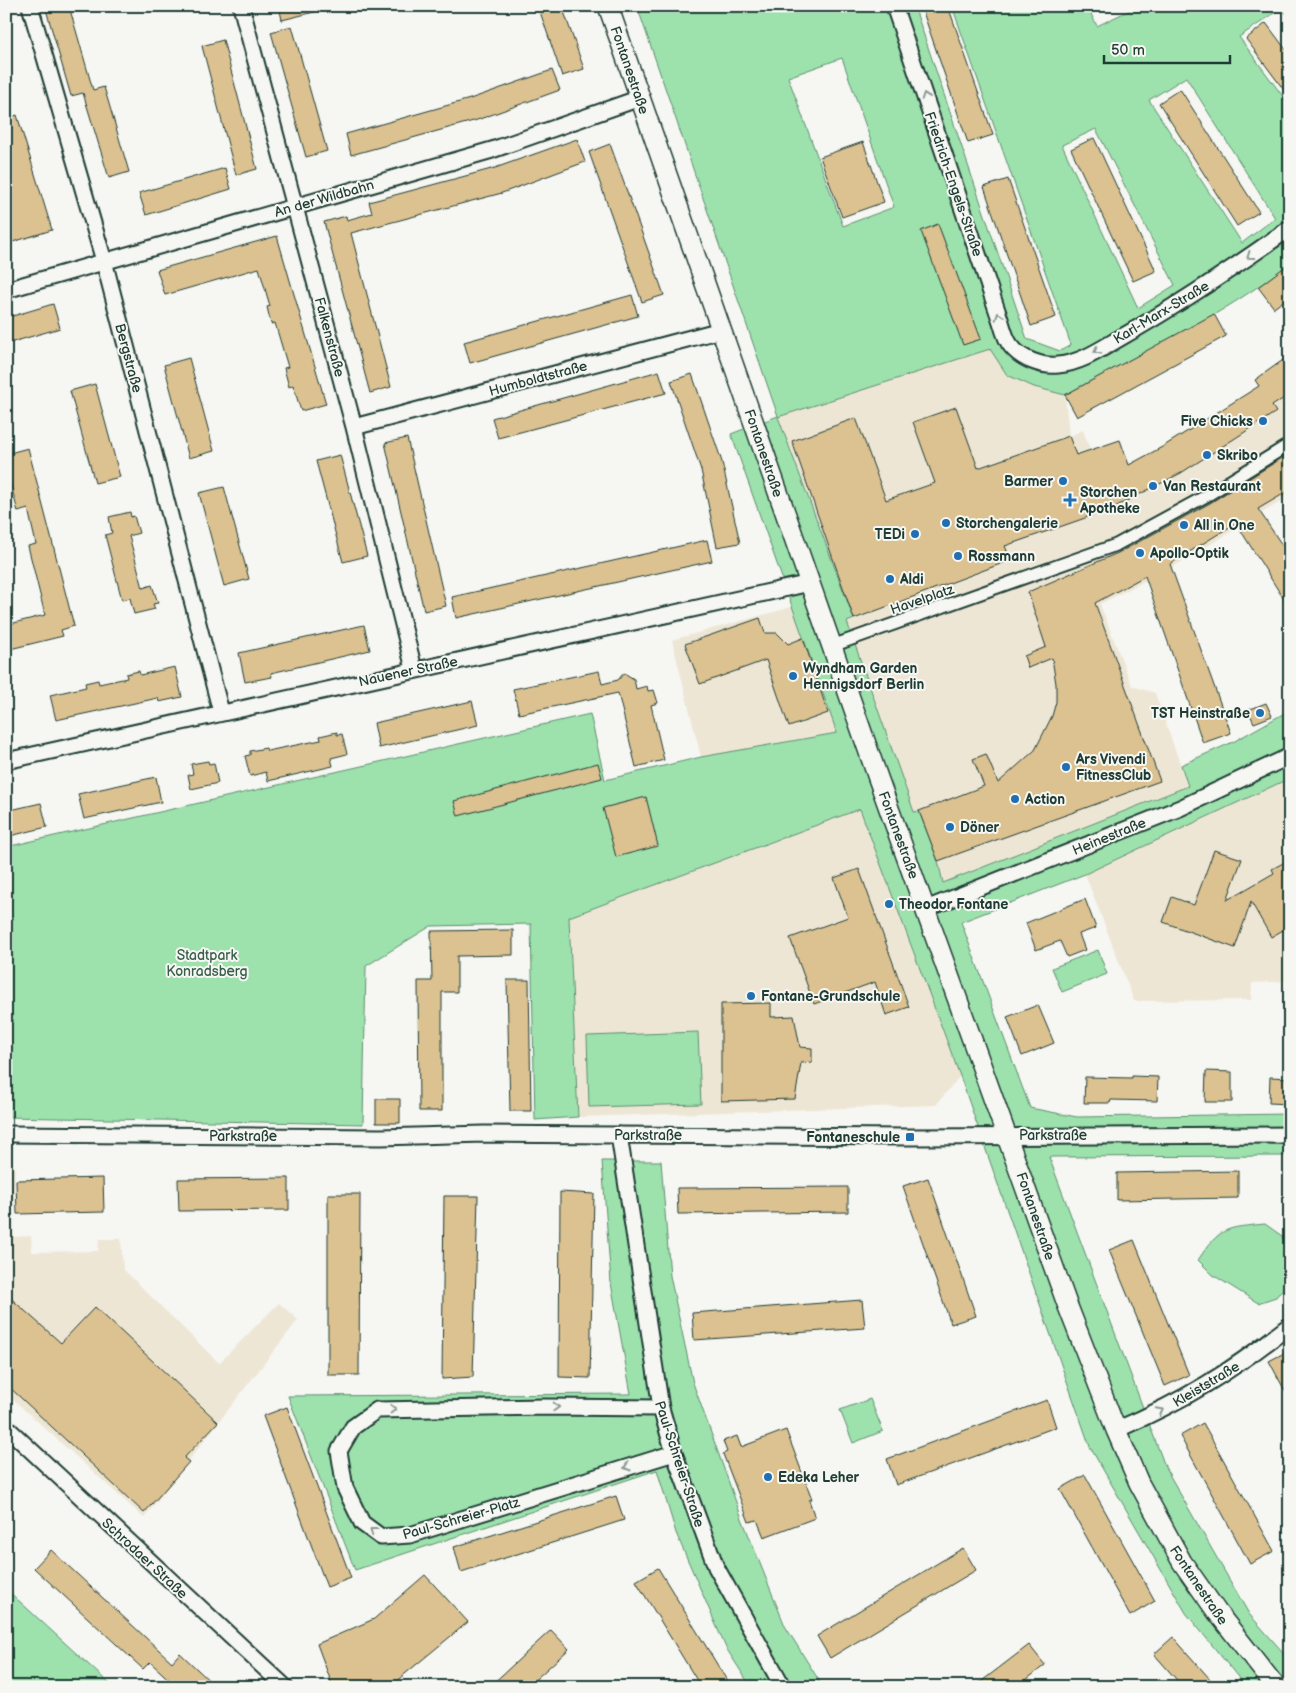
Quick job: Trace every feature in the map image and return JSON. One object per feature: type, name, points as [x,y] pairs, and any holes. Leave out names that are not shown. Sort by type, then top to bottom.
[{"type":"street","name":"Bergstraße","points":[[30,6],[104,261],[221,712]]},
{"type":"street","name":"Falkenstraße","points":[[241,6],[354,427],[414,669]]},
{"type":"street","name":"Fontanestraße","points":[[608,6],[832,646],[1067,1304],[1116,1430],[1139,1483],[1182,1562],[1216,1612],[1276,1687]]},
{"type":"street","name":"Friedrich-Engels-Straße","points":[[894,6],[1001,322],[1010,346],[1023,357]]},
{"type":"street","name":"An der Wildbahn","points":[[6,290],[492,150],[640,98]]},
{"type":"street","name":"Karl-Marx-Straße","points":[[1023,357],[1041,364],[1058,366],[1080,360],[1144,324],[1229,271],[1290,228]]},
{"type":"street","name":"Humboldtstraße","points":[[354,427],[721,330]]},
{"type":"street","name":"Havelplatz","points":[[832,646],[1116,545],[1206,496],[1290,444]]},
{"type":"street","name":"Nauener Straße","points":[[6,761],[414,669],[810,584]]},
{"type":"street","name":"Heinestraße","points":[[926,909],[1180,808],[1290,756]]},
{"type":"street","name":"Parkstraße","points":[[6,1134],[371,1137],[618,1134],[893,1137],[1290,1135]]},
{"type":"street","name":"Paul-Schreier-Straße","points":[[618,1134],[660,1408],[674,1453],[716,1567],[783,1687]]},
{"type":"street","name":"Kleiststraße","points":[[1116,1430],[1154,1414],[1206,1386],[1244,1362],[1290,1325]]},
{"type":"street","name":"Paul-Schreier-Platz","points":[[660,1408],[545,1407],[377,1410],[353,1427],[339,1452],[346,1488],[362,1523],[381,1537],[410,1536],[674,1453]]},
{"type":"street","name":"Schrodaer Straße","points":[[6,1427],[285,1687]]},
{"type":"shaded area","points":[[991,348],[1034,387],[1065,395],[1069,436],[1083,430],[1090,450],[1120,440],[1128,462],[1131,463],[1164,445],[1258,386],[1255,380],[1290,355],[1290,496],[1178,564],[1100,604],[1132,686],[1155,693],[1188,786],[943,883],[938,861],[919,811],[914,813],[847,621],[854,619],[778,416]]},
{"type":"shaded area","points":[[792,607],[838,733],[701,757],[672,640]]},
{"type":"shaded area","points":[[1290,778],[1290,981],[1252,983],[1251,1000],[1134,1001],[1085,874]]},
{"type":"shaded area","name":"Fontane-Grundschule","points":[[860,809],[960,1076],[936,1105],[578,1117],[569,917]]},
{"type":"shaded area","points":[[6,1167],[15,1167],[14,1237],[31,1236],[32,1252],[98,1251],[99,1239],[121,1239],[123,1269],[219,1363],[279,1303],[298,1320],[144,1518],[6,1393]]},
{"type":"green space","name":"Stadtpark Konradsberg","points":[[637,6],[914,6],[1027,339],[1060,351],[1071,345],[952,6],[1087,6],[1097,26],[1138,6],[1290,6],[1290,19],[1282,8],[1239,37],[1290,106],[1290,263],[1237,301],[1209,318],[1065,395],[1034,387],[1007,375],[990,349],[778,417],[854,619],[847,622],[914,812],[919,811],[938,861],[943,883],[1188,786],[1181,765],[1233,742],[1290,710],[1290,778],[1085,874],[961,922],[1030,1108],[1077,1117],[1290,1114],[1290,1156],[1049,1157],[1166,1469],[1249,1614],[1290,1660],[1290,1687],[1246,1687],[1186,1613],[1090,1447],[960,1076],[860,809],[569,917],[578,1117],[535,1120],[531,924],[431,926],[366,966],[363,1124],[6,1117],[6,847],[590,714],[605,780],[701,757],[837,733],[731,434],[778,416]],"holes":[[[842,58],[894,207],[843,226],[788,77]],[[1186,77],[1275,218],[1242,243],[1149,100]],[[1096,129],[1175,285],[1138,308],[1062,145]]]},
{"type":"green space","points":[[1098,950],[1107,974],[1062,992],[1052,968]]},
{"type":"green space","points":[[698,1032],[701,1104],[589,1107],[587,1036]]},
{"type":"green space","points":[[602,1161],[661,1161],[670,1276],[693,1383],[741,1516],[785,1626],[823,1687],[751,1687],[726,1648],[676,1533],[657,1470],[355,1570],[288,1396],[631,1394],[611,1283]]},
{"type":"green space","points":[[1265,1224],[1282,1236],[1290,1250],[1290,1280],[1276,1297],[1258,1303],[1213,1275],[1198,1260],[1213,1241],[1225,1231],[1233,1228]]},
{"type":"green space","points":[[870,1399],[883,1431],[853,1443],[840,1410]]},
{"type":"green space","points":[[6,1589],[113,1687],[6,1687]]},
{"type":"building","points":[[45,6],[69,6],[93,90],[104,87],[129,172],[109,178],[83,93],[71,96]]},
{"type":"building","points":[[279,6],[318,6],[318,11],[282,20]]},
{"type":"building","points":[[538,6],[562,6],[584,69],[562,76]]},
{"type":"building","points":[[921,6],[948,6],[993,135],[968,143]]},
{"type":"building","points":[[1266,23],[1290,55],[1290,98],[1246,39]]},
{"type":"building","points":[[292,26],[327,151],[306,157],[271,32]]},
{"type":"building","points":[[223,40],[257,169],[236,175],[202,46]]},
{"type":"building","points":[[552,70],[560,90],[477,120],[351,155],[346,134],[470,99]]},
{"type":"building","points":[[1180,89],[1259,212],[1237,226],[1159,103]]},
{"type":"building","points":[[17,115],[52,230],[6,244],[6,184],[12,183],[6,165],[6,119]]},
{"type":"building","points":[[1094,138],[1156,271],[1133,281],[1071,149]]},
{"type":"building","points":[[577,139],[585,162],[502,193],[351,233],[391,387],[370,393],[324,222],[346,216],[347,220],[372,213],[369,202],[495,168]]},
{"type":"building","points":[[863,142],[884,202],[842,217],[820,157]]},
{"type":"building","points":[[610,144],[664,295],[642,302],[589,152]]},
{"type":"building","points":[[225,168],[231,189],[146,215],[139,193]]},
{"type":"building","points":[[1008,179],[1056,317],[1031,326],[984,187]]},
{"type":"building","points":[[938,224],[981,339],[963,345],[921,231]]},
{"type":"building","points":[[277,236],[326,404],[301,411],[293,385],[289,387],[284,368],[288,367],[275,323],[271,324],[267,307],[270,306],[259,268],[165,295],[157,270]]},
{"type":"building","points":[[1290,263],[1290,296],[1274,308],[1258,287]]},
{"type":"building","points":[[632,295],[638,316],[470,363],[464,342]]},
{"type":"building","points":[[53,304],[60,328],[6,344],[6,318]]},
{"type":"building","points":[[1214,314],[1226,336],[1077,417],[1065,395]]},
{"type":"building","name":"Storchengalerie","points":[[1290,355],[1290,394],[1272,406],[1276,412],[1181,473],[1111,509],[1005,546],[1011,560],[854,619],[792,441],[856,418],[886,500],[935,483],[913,422],[956,407],[978,468],[1069,436],[1076,455],[1120,440],[1129,465],[1164,446],[1259,386],[1255,380]]},
{"type":"building","points":[[189,358],[214,451],[189,458],[164,365]]},
{"type":"building","points":[[659,371],[666,393],[498,438],[492,418]]},
{"type":"building","points":[[692,374],[722,462],[740,543],[717,547],[701,470],[671,381]]},
{"type":"building","points":[[95,384],[120,477],[95,483],[70,391]]},
{"type":"building","points":[[407,438],[446,606],[424,611],[385,443]]},
{"type":"building","points":[[28,448],[74,626],[61,630],[63,636],[6,650],[6,625],[45,615],[28,546],[36,544],[28,509],[18,512],[6,466],[6,454]]},
{"type":"building","points":[[1290,453],[1290,490],[1258,509],[1290,557],[1290,609],[1236,523],[1170,564],[1231,733],[1203,743],[1145,576],[1095,603],[1160,781],[938,861],[919,811],[984,786],[973,759],[986,754],[998,783],[1035,750],[1052,716],[1056,702],[1056,684],[1052,658],[1028,668],[1024,656],[1046,647],[1028,592],[1120,552],[1210,503]]},
{"type":"building","points":[[340,455],[367,556],[343,562],[316,461]]},
{"type":"building","points":[[224,487],[249,579],[224,586],[199,493]]},
{"type":"building","points":[[130,512],[131,517],[134,516],[139,533],[129,536],[143,588],[152,585],[158,603],[153,604],[155,609],[134,614],[130,598],[122,600],[105,535],[112,533],[109,517]]},
{"type":"building","points":[[707,540],[712,561],[456,618],[452,597]]},
{"type":"building","name":"Wyndham Garden Hennigsdorf Berlin","points":[[760,618],[765,633],[777,633],[788,644],[803,638],[828,713],[789,727],[766,660],[700,684],[685,644]]},
{"type":"building","points":[[364,625],[370,650],[271,673],[272,677],[245,682],[239,653]]},
{"type":"building","points":[[175,667],[182,697],[159,702],[158,698],[56,720],[50,695],[86,687],[85,683],[98,680],[99,684],[127,678],[126,674],[139,671],[140,675]]},
{"type":"building","points":[[599,671],[602,684],[618,680],[624,673],[634,679],[636,689],[647,686],[648,691],[654,690],[658,703],[651,705],[664,760],[636,767],[618,693],[519,714],[513,689]]},
{"type":"building","points":[[472,701],[478,725],[379,748],[374,723]]},
{"type":"building","name":"TST Heinstraße","points":[[1266,703],[1272,716],[1254,723],[1248,710]]},
{"type":"building","points":[[337,732],[337,735],[342,734],[347,754],[331,758],[333,766],[268,781],[266,772],[250,776],[245,756],[250,755],[250,751],[266,748],[267,751],[321,740],[320,736]]},
{"type":"building","points":[[208,761],[209,764],[214,763],[218,783],[191,789],[188,775],[193,774],[191,764]]},
{"type":"building","points":[[598,763],[602,778],[458,816],[454,801]]},
{"type":"building","points":[[156,777],[161,802],[84,819],[78,794]]},
{"type":"building","points":[[646,797],[658,846],[616,857],[603,808]]},
{"type":"building","points":[[41,803],[47,827],[6,837],[6,811]]},
{"type":"building","points":[[1214,850],[1242,859],[1227,900],[1274,873],[1272,869],[1285,862],[1290,870],[1290,926],[1271,937],[1251,902],[1235,948],[1163,922],[1172,897],[1194,905]]},
{"type":"building","points":[[859,869],[909,1007],[886,1015],[875,982],[814,1004],[790,938],[848,917],[834,878]]},
{"type":"building","points":[[1085,899],[1096,928],[1079,934],[1085,950],[1067,957],[1060,941],[1036,950],[1026,923]]},
{"type":"building","points":[[513,930],[513,955],[457,956],[457,992],[442,992],[442,1111],[419,1111],[418,981],[432,981],[431,931]]},
{"type":"building","points":[[507,980],[529,980],[531,1111],[510,1111]]},
{"type":"building","points":[[771,1003],[771,1017],[794,1016],[800,1047],[812,1048],[812,1062],[801,1063],[795,1099],[721,1101],[721,1004]]},
{"type":"building","points":[[1038,1005],[1054,1043],[1022,1056],[1007,1017]]},
{"type":"building","points":[[1206,1071],[1232,1072],[1232,1102],[1205,1102]]},
{"type":"building","points":[[1132,1076],[1158,1077],[1157,1101],[1111,1100],[1110,1103],[1084,1103],[1085,1077],[1132,1078]]},
{"type":"building","points":[[1270,1077],[1290,1078],[1290,1104],[1269,1103]]},
{"type":"building","points":[[376,1099],[400,1099],[400,1123],[376,1123]]},
{"type":"building","points":[[1238,1171],[1238,1198],[1117,1200],[1117,1173]]},
{"type":"building","points":[[103,1178],[104,1212],[17,1214],[16,1180]]},
{"type":"building","points":[[289,1178],[289,1210],[179,1211],[178,1179]]},
{"type":"building","points":[[928,1178],[976,1316],[951,1324],[903,1186]]},
{"type":"building","points":[[848,1187],[848,1212],[678,1214],[677,1188]]},
{"type":"building","points":[[560,1192],[594,1194],[590,1378],[559,1377]]},
{"type":"building","points":[[328,1194],[360,1194],[359,1375],[328,1375]]},
{"type":"building","points":[[444,1196],[478,1196],[473,1377],[442,1379]]},
{"type":"building","points":[[1134,1240],[1189,1375],[1165,1386],[1109,1250]]},
{"type":"building","points":[[6,1294],[61,1343],[95,1307],[218,1422],[184,1458],[189,1462],[144,1513],[6,1384]]},
{"type":"building","points":[[862,1300],[865,1328],[694,1340],[692,1313]]},
{"type":"building","points":[[1290,1350],[1290,1400],[1269,1361]]},
{"type":"building","points":[[1047,1400],[1056,1427],[896,1485],[887,1459]]},
{"type":"building","points":[[287,1407],[351,1578],[327,1587],[263,1416]]},
{"type":"building","points":[[1203,1423],[1274,1551],[1250,1564],[1180,1436]]},
{"type":"building","name":"Edeka Leher","points":[[786,1430],[812,1499],[809,1500],[815,1518],[764,1537],[757,1520],[749,1522],[723,1454],[727,1452],[723,1441],[737,1436],[741,1447]]},
{"type":"building","points":[[1085,1475],[1155,1601],[1130,1616],[1060,1489]]},
{"type":"building","points":[[616,1496],[624,1520],[461,1572],[454,1547]]},
{"type":"building","points":[[963,1548],[976,1570],[830,1658],[817,1636]]},
{"type":"building","points":[[51,1550],[172,1662],[180,1653],[216,1687],[177,1687],[150,1662],[143,1669],[34,1568]]},
{"type":"building","points":[[658,1568],[731,1687],[701,1687],[636,1581]]},
{"type":"building","points":[[425,1575],[468,1622],[394,1683],[384,1687],[333,1687],[317,1644],[374,1619]]},
{"type":"building","points":[[551,1630],[569,1649],[527,1687],[489,1687]]},
{"type":"building","points":[[1173,1637],[1217,1687],[1183,1687],[1154,1654]]},
{"type":"building","points":[[1029,1645],[1045,1665],[1017,1687],[974,1687]]},
{"type":"place","name":"Five Chicks","points":[[1263,421]]},
{"type":"place","name":"Skribo","points":[[1207,455]]},
{"type":"place","name":"Barmer","points":[[1063,481]]},
{"type":"place","name":"Van Restaurant","points":[[1153,486]]},
{"type":"place","name":"Storchen Apotheke","points":[[1070,500]]},
{"type":"place","name":"Storchengalerie","points":[[946,523]]},
{"type":"place","name":"All in One","points":[[1184,525]]},
{"type":"place","name":"TEDi","points":[[915,534]]},
{"type":"place","name":"Apollo-Optik","points":[[1140,553]]},
{"type":"place","name":"Rossmann","points":[[958,556]]},
{"type":"place","name":"Aldi","points":[[890,579]]},
{"type":"place","name":"Wyndham Garden Hennigsdorf Berlin","points":[[793,676]]},
{"type":"place","name":"TST Heinstraße","points":[[1260,713]]},
{"type":"place","name":"Ars Vivendi FitnessClub","points":[[1066,767]]},
{"type":"place","name":"Action","points":[[1015,799]]},
{"type":"place","name":"Döner","points":[[950,827]]},
{"type":"place","name":"Theodor Fontane","points":[[889,904]]},
{"type":"place","name":"Fontane-Grundschule","points":[[751,996]]},
{"type":"place","name":"Fontaneschule","points":[[910,1137]]},
{"type":"place","name":"Edeka Leher","points":[[768,1477]]}]
